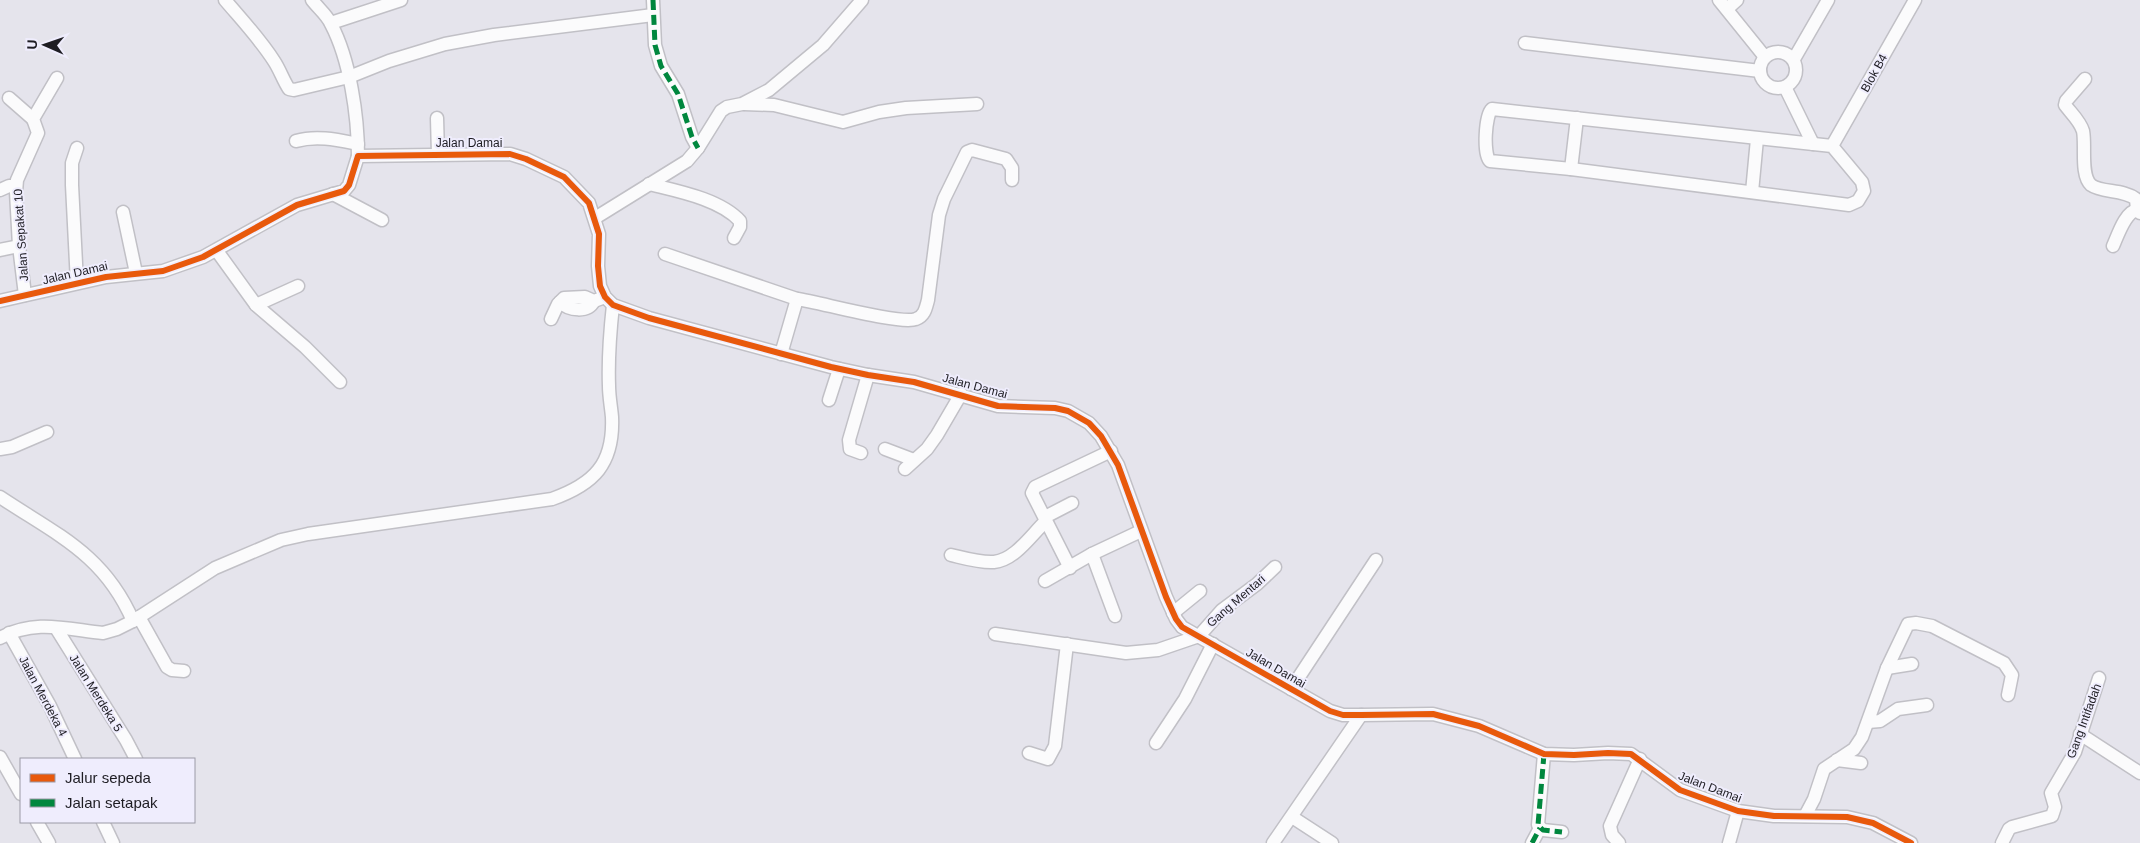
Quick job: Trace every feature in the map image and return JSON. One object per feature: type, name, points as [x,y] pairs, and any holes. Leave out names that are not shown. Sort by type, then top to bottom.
[{"type":"street","points":[[224,0],[258,37],[276,63],[289,89],[294,90],[349,77],[389,61],[445,44],[494,35],[653,15]]},
{"type":"street","points":[[296,141],[305,138],[322,138],[358,150],[358,126],[349,77],[331,23],[312,0]]},
{"type":"street","points":[[331,23],[401,0]]},
{"type":"street","points":[[653,0],[655,45],[661,66],[678,94],[692,137],[698,148]]},
{"type":"street","points":[[595,218],[687,161],[698,148],[721,111],[742,104],[769,90],[823,45],[862,0]]},
{"type":"street","points":[[1794,60],[1828,0]]},
{"type":"street","name":"Blok B4","points":[[1832,146],[1915,0]]},
{"type":"street","points":[[1728,3],[1765,57]]},
{"type":"street","points":[[1525,44],[1760,71]]},
{"type":"street","points":[[1774,52],[1785,52],[1794,60],[1796,70],[1793,80],[1785,87],[1774,88],[1765,82],[1760,71],[1765,57],[1774,52]]},
{"type":"street","points":[[9,98],[33,120],[58,78]]},
{"type":"street","points":[[2085,79],[2066,100],[2065,105],[2083,131],[2085,173],[2089,182],[2094,187],[2130,194],[2136,198],[2139,211],[2134,210],[2127,218],[2112,246]]},
{"type":"street","points":[[1785,87],[1813,144]]},
{"type":"street","points":[[742,104],[774,105],[843,122],[878,112],[906,108],[977,104]]},
{"type":"street","points":[[1492,109],[1813,144],[1832,146],[1864,186],[1864,191],[1854,204],[1849,205],[1572,169],[1490,161],[1485,154],[1488,116],[1492,109]]},
{"type":"street","points":[[437,118],[438,154]]},
{"type":"street","points":[[1572,169],[1577,118]]},
{"type":"street","name":"Jalan Sepakat 10","points":[[25,295],[19,246],[16,186],[38,133],[33,120]]},
{"type":"street","points":[[1752,192],[1757,139]]},
{"type":"street","points":[[77,148],[72,163],[72,185],[77,284]]},
{"type":"street","name":"Jalan Damai","points":[[0,301],[106,276],[163,272],[217,251],[297,205],[346,188],[358,150],[438,154],[501,153],[526,159],[564,176],[589,203],[595,218],[598,234],[598,266],[604,301],[649,318],[839,369],[914,382],[998,406],[1039,407],[1068,411],[1089,423],[1111,451],[1124,478],[1141,531],[1173,613],[1182,627],[1330,711],[1343,715],[1361,716],[1433,714],[1479,726],[1544,754],[1624,753],[1640,759],[1680,790],[1738,811],[1774,816],[1860,820],[1873,824],[1911,843]]},
{"type":"street","points":[[665,254],[797,299],[876,316],[917,319],[924,312],[928,300],[941,207],[967,152],[972,150],[1006,159],[1012,168],[1012,180]]},
{"type":"street","points":[[649,184],[696,196],[733,214],[740,221],[740,227],[734,238]]},
{"type":"street","points":[[0,190],[9,186],[16,186]]},
{"type":"street","points":[[333,194],[382,220]]},
{"type":"street","points":[[123,212],[136,273]]},
{"type":"street","points":[[0,250],[19,246]]},
{"type":"street","points":[[217,251],[256,305],[305,347],[340,382]]},
{"type":"street","points":[[256,305],[298,286]]},
{"type":"street","points":[[5,636],[29,627],[103,633],[117,629],[136,619],[215,568],[281,540],[308,534],[552,498],[575,490],[594,476],[608,454],[612,418],[609,386],[609,350],[604,301],[579,297],[564,298],[551,320]]},
{"type":"street","points":[[781,354],[797,299]]},
{"type":"street","points":[[829,400],[839,369]]},
{"type":"street","points":[[861,453],[850,449],[849,440],[868,375]]},
{"type":"street","points":[[885,449],[910,464],[937,435],[961,394]]},
{"type":"street","points":[[0,449],[23,443],[47,432]]},
{"type":"street","points":[[1070,568],[1032,494],[1034,488],[1111,451]]},
{"type":"street","points":[[0,497],[71,541],[99,567],[120,592],[167,668],[184,671]]},
{"type":"street","points":[[951,555],[987,562],[1002,560],[1013,554],[1046,519],[1072,503]]},
{"type":"street","points":[[1045,581],[1092,554],[1141,531]]},
{"type":"street","points":[[1092,554],[1116,616]]},
{"type":"street","points":[[1291,689],[1376,560]]},
{"type":"street","name":"Gang Mentari","points":[[1199,636],[1222,610],[1257,584],[1275,566]]},
{"type":"street","points":[[1173,613],[1200,591]]},
{"type":"street","points":[[1805,816],[1814,799],[1824,769],[1854,749],[1862,737],[1887,668],[1906,626],[1916,623],[1932,626],[2004,663],[2012,675],[2008,696]]},
{"type":"street","name":"Jalan Merdeka 5","points":[[56,628],[135,758]]},
{"type":"street","points":[[995,634],[1126,654],[1158,650],[1199,636]]},
{"type":"street","name":"Jalan Merdeka 4","points":[[5,636],[50,706],[75,758]]},
{"type":"street","points":[[1029,753],[1048,759],[1056,746],[1067,644]]},
{"type":"street","points":[[1156,743],[1185,699],[1213,644]]},
{"type":"street","points":[[1887,668],[1912,664]]},
{"type":"street","name":"Gang Intifadah","points":[[2002,843],[2012,827],[2052,816],[2055,807],[2051,793],[2075,752],[2100,678]]},
{"type":"street","points":[[1868,722],[1880,721],[1898,710],[1927,705]]},
{"type":"street","points":[[1273,843],[1361,716]]},
{"type":"street","points":[[2080,734],[2140,773]]},
{"type":"street","points":[[1532,843],[1540,828],[1538,825],[1544,754]]},
{"type":"street","points":[[0,757],[20,792]]},
{"type":"street","points":[[1619,843],[1612,835],[1610,826],[1640,759]]},
{"type":"street","points":[[1837,760],[1861,763]]},
{"type":"street","points":[[1729,843],[1738,811]]},
{"type":"street","points":[[1292,816],[1332,843]]},
{"type":"street","points":[[38,823],[49,843]]},
{"type":"street","points":[[104,823],[113,843]]},
{"type":"street","points":[[1540,828],[1562,832]]},
{"type":"marked path","points":[[653,0],[655,45],[661,66],[678,94],[692,137],[698,148]]},
{"type":"marked path","points":[[1544,754],[1538,825],[1543,830],[1562,832]]},
{"type":"marked path","points":[[1532,843],[1540,828]]},
{"type":"cycle path","points":[[0,301],[106,277],[163,271],[203,257],[297,205],[344,191],[349,185],[358,156],[510,154],[526,159],[564,177],[589,203],[599,234],[598,266],[600,286],[605,297],[613,305],[649,318],[831,367],[914,382],[998,406],[1055,408],[1068,411],[1089,423],[1101,436],[1118,465],[1166,597],[1176,619],[1182,627],[1330,711],[1343,715],[1433,714],[1479,726],[1544,754],[1631,754],[1680,790],[1738,811],[1774,816],[1847,817],[1873,823],[1911,843]]}]
